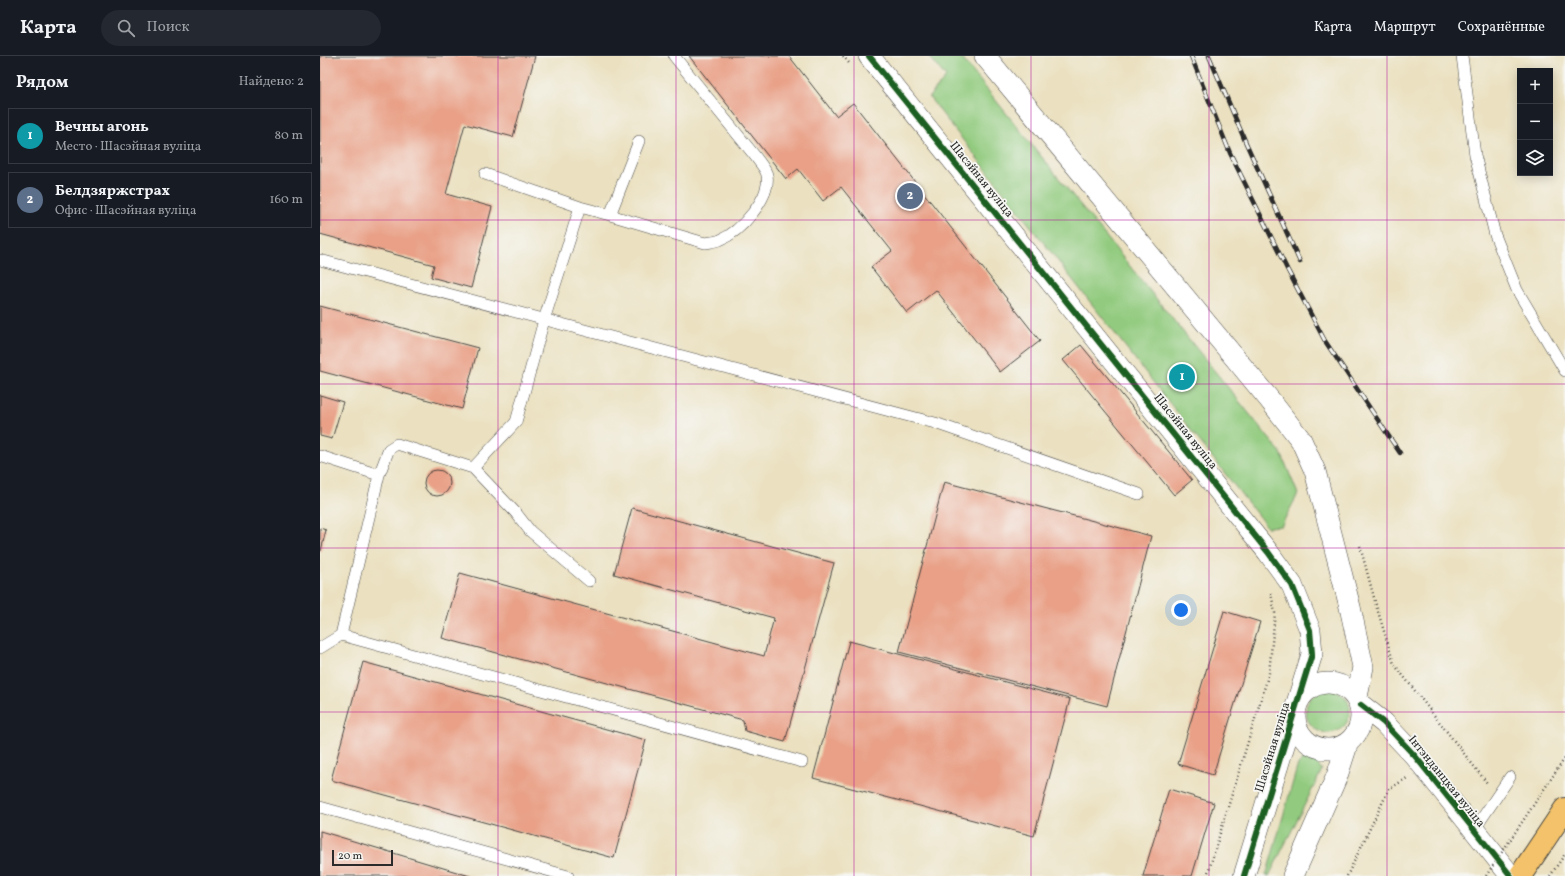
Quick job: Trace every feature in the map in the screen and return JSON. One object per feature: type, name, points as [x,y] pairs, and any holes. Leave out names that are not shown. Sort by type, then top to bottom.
[{"type":"main road","points":[[1520,876],[1565,809]]},
{"type":"street","points":[[985,56],[1264,393],[1301,440],[1315,471],[1350,607],[1363,667],[1359,701],[1361,725],[1353,737],[1294,876]]},
{"type":"street","name":"Шасэйная вуліца","points":[[861,62],[1253,533],[1292,585],[1310,630],[1312,654],[1244,876]]},
{"type":"street","name":"Шасэйная вуліца","points":[[1353,737],[1337,748],[1328,749],[1314,746],[1306,741],[1299,732],[1295,720],[1296,706],[1302,695],[1311,687],[1326,682],[1337,683],[1348,688],[1359,701]]},
{"type":"street","name":"Інтэнданцкая вуліца","points":[[1359,701],[1384,723],[1413,766]]},
{"type":"street","name":"Інтэнданцкая вуліца","points":[[1353,737],[1393,739],[1413,766],[1474,830],[1511,876]]},
{"type":"lane","points":[[485,174],[580,207],[610,214],[705,243],[719,241],[732,234],[759,205],[766,188],[767,174],[755,156],[674,56]]},
{"type":"lane","points":[[1462,56],[1475,155],[1495,235],[1517,290],[1565,371]]},
{"type":"lane","points":[[610,214],[639,141]]},
{"type":"lane","points":[[473,468],[516,422],[544,320],[580,207]]},
{"type":"lane","points":[[320,260],[935,424],[1139,494]]},
{"type":"lane","points":[[320,648],[341,635],[380,475],[389,448],[397,444],[473,468],[516,513],[530,531],[589,582]]},
{"type":"lane","points":[[320,456],[380,475]]},
{"type":"lane","points":[[341,635],[802,762]]},
{"type":"lane","points":[[1474,830],[1510,777]]},
{"type":"lane","points":[[320,807],[568,876]]},
{"type":"path","points":[[843,56],[861,62]]},
{"type":"path","points":[[1360,546],[1394,664],[1497,796]]},
{"type":"path","points":[[1207,876],[1269,673],[1275,613],[1270,586]]},
{"type":"path","points":[[1486,876],[1565,758]]},
{"type":"path","points":[[1347,876],[1389,789],[1413,766]]},
{"type":"path","points":[[1550,876],[1565,854]]},
{"type":"green space","points":[[929,56],[960,56],[1281,453],[1298,494],[1281,526],[1267,527],[929,97],[946,77]]},
{"type":"green space","points":[[1324,689],[1332,689],[1344,695],[1350,707],[1350,715],[1344,727],[1332,733],[1324,733],[1312,727],[1306,715],[1306,707],[1312,695]]},
{"type":"green space","points":[[1305,758],[1317,763],[1322,770],[1269,876],[1266,876],[1298,764]]},
{"type":"building","points":[[320,56],[535,56],[513,137],[465,124],[446,194],[492,207],[471,288],[431,277],[434,265],[320,234]]},
{"type":"building","points":[[689,56],[789,56],[836,116],[853,103],[1040,341],[1000,372],[936,290],[907,313],[871,267],[892,251],[841,187],[823,201],[798,169],[786,179]]},
{"type":"building","points":[[320,306],[478,348],[462,409],[320,371]]},
{"type":"building","points":[[1081,345],[1192,480],[1174,495],[1063,360]]},
{"type":"building","points":[[320,395],[343,402],[332,439],[320,436]]},
{"type":"building","points":[[437,470],[446,474],[450,483],[446,492],[437,496],[428,492],[424,483],[428,474]]},
{"type":"building","points":[[944,482],[1151,536],[1107,706],[899,652]]},
{"type":"building","points":[[632,508],[834,563],[785,742],[745,731],[743,720],[442,638],[460,573],[764,656],[774,618],[614,574]]},
{"type":"building","points":[[320,528],[326,530],[321,551],[320,551]]},
{"type":"building","points":[[1224,611],[1260,622],[1213,775],[1178,764]]},
{"type":"building","points":[[849,641],[1070,699],[1034,836],[813,778]]},
{"type":"building","points":[[363,662],[646,740],[614,858],[331,780]]},
{"type":"building","points":[[1169,789],[1214,803],[1192,876],[1143,876]]},
{"type":"building","points":[[320,831],[470,876],[320,876]]},
{"type":"railway","points":[[1191,56],[1230,153],[1287,269],[1325,341],[1400,453]]},
{"type":"railway","points":[[1209,56],[1246,143],[1300,262]]},
{"type":"cycle path","points":[[869,56],[1268,552],[1292,585],[1310,630],[1312,654],[1244,876]]},
{"type":"cycle path","points":[[1361,705],[1384,723],[1415,756],[1511,876]]},
{"type":"place","name":"Белдзяржстрах","points":[[910,196]]},
{"type":"place","name":"Вечны агонь","points":[[1182,377]]}]
